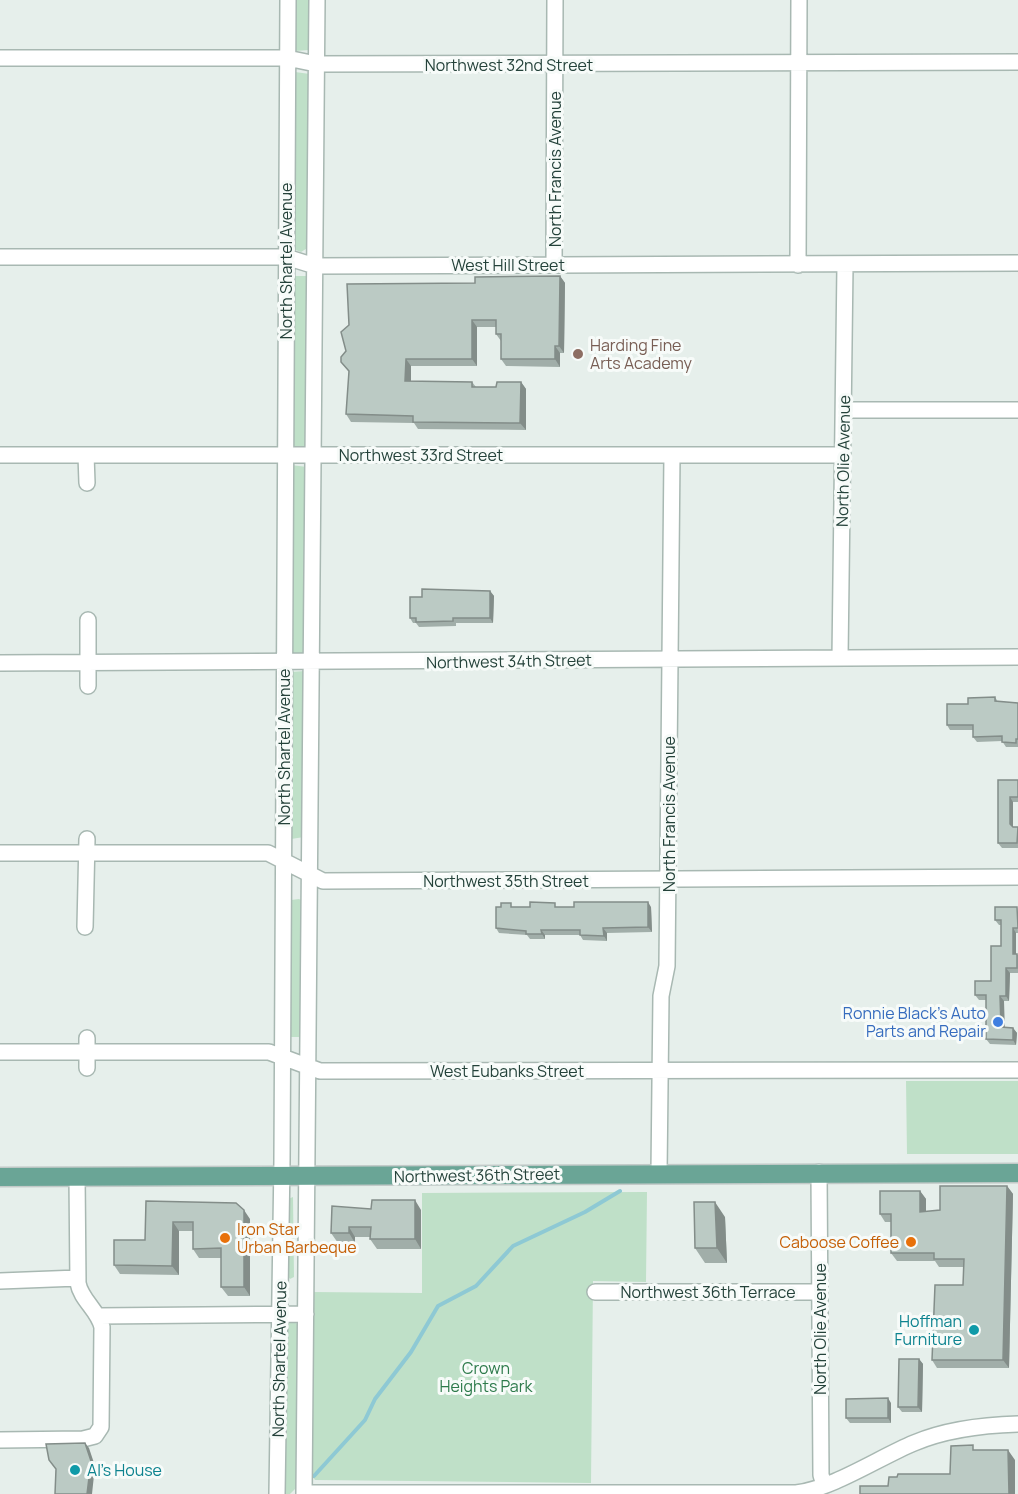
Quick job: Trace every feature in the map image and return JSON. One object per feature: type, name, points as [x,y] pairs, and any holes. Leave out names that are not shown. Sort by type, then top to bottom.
[{"type":"main road","name":"Northwest 36th Street","points":[[0,1177],[1018,1173]]},
{"type":"street","name":"North Shartel Avenue","points":[[277,1494],[282,1176],[288,0]]},
{"type":"street","name":"North Shartel Avenue","points":[[308,1493],[304,1468],[317,0]]},
{"type":"street","name":"North Francis Avenue","points":[[554,265],[555,0]]},
{"type":"street","points":[[798,265],[799,0]]},
{"type":"street","name":"Northwest 32nd Street","points":[[0,58],[287,58],[316,64],[555,65],[1018,62]]},
{"type":"street","name":"West Hill Street","points":[[0,257],[286,257],[315,267],[1018,263]]},
{"type":"street","name":"North Olie Avenue","points":[[840,658],[845,265]]},
{"type":"street","points":[[844,410],[1018,410]]},
{"type":"street","name":"Northwest 33rd Street","points":[[0,455],[843,455]]},
{"type":"street","points":[[86,455],[87,483]]},
{"type":"street","name":"North Francis Avenue","points":[[659,1173],[661,996],[667,972],[669,881],[672,455]]},
{"type":"street","points":[[88,620],[88,686]]},
{"type":"street","name":"Northwest 34th Street","points":[[0,663],[311,663],[1018,657]]},
{"type":"street","points":[[85,927],[87,846]]},
{"type":"street","name":"Northwest 35th Street","points":[[0,853],[87,846],[268,853],[323,881],[669,881],[1018,877]]},
{"type":"street","points":[[87,1045],[87,1068]]},
{"type":"street","name":"West Eubanks Street","points":[[0,1052],[87,1045],[269,1052],[320,1071],[1018,1070]]},
{"type":"street","name":"North Olie Avenue","points":[[819,1172],[821,1475],[824,1485]]},
{"type":"street","points":[[0,1440],[83,1440],[94,1436],[100,1430],[104,1415],[102,1327],[99,1316],[79,1290],[77,1176]]},
{"type":"street","points":[[0,1281],[78,1278]]},
{"type":"street","name":"Northwest 36th Terrace","points":[[595,1292],[820,1292]]},
{"type":"street","points":[[99,1316],[306,1314]]},
{"type":"street","points":[[308,1493],[796,1494],[824,1485],[916,1442],[955,1431],[1018,1424]]},
{"type":"green space","points":[[294,0],[311,0],[309,50],[295,51]]},
{"type":"green space","points":[[295,72],[310,74],[309,247],[301,252],[293,249],[293,74]]},
{"type":"green space","points":[[292,276],[308,276],[307,446],[291,446]]},
{"type":"green space","points":[[291,465],[307,467],[306,655],[290,655]]},
{"type":"green space","points":[[305,671],[304,837],[291,839],[290,672]]},
{"type":"green space","points":[[291,900],[303,901],[301,1037],[289,1037]]},
{"type":"green space","points":[[906,1081],[1018,1081],[1018,1154],[907,1154]]},
{"type":"green space","name":"Crown Heights Park","points":[[647,1192],[646,1282],[593,1281],[591,1483],[315,1480],[311,1475],[312,1292],[422,1293],[422,1193]]},
{"type":"green space","points":[[293,1197],[294,1277],[290,1279],[287,1275],[288,1199]]},
{"type":"green space","points":[[290,1321],[298,1324],[298,1486],[290,1494],[284,1494],[286,1326]]},
{"type":"building","points":[[560,276],[559,346],[555,346],[555,359],[501,359],[501,334],[496,334],[496,320],[472,320],[472,359],[406,359],[405,381],[472,382],[472,387],[496,387],[497,382],[521,382],[520,423],[413,422],[413,416],[346,414],[349,371],[341,362],[341,357],[346,351],[341,332],[349,325],[347,284],[475,283],[475,277]]},
{"type":"building","points":[[422,589],[490,591],[490,618],[453,618],[453,621],[416,622],[416,618],[410,618],[410,597],[422,597]]},
{"type":"building","points":[[995,697],[995,701],[1018,703],[1016,743],[1002,742],[1002,736],[973,737],[973,725],[947,725],[947,704],[968,704],[968,698]]},
{"type":"building","points":[[998,780],[1018,780],[1018,797],[1010,797],[1010,824],[1018,827],[1017,843],[998,843]]},
{"type":"building","points":[[530,902],[555,903],[555,907],[574,907],[574,902],[648,902],[648,927],[603,928],[604,936],[580,935],[580,930],[541,930],[542,934],[526,934],[526,931],[496,928],[496,907],[501,907],[501,903],[511,903],[511,907],[530,907]]},
{"type":"building","points":[[995,907],[1017,907],[1018,928],[1013,928],[1013,954],[1017,954],[1017,968],[1006,968],[1006,996],[1000,996],[1001,1027],[1013,1028],[1013,1040],[986,1039],[986,995],[975,995],[975,981],[991,981],[991,946],[1001,946],[1001,920],[995,920]]},
{"type":"building","points":[[940,1186],[1007,1186],[1003,1360],[932,1360],[935,1285],[963,1285],[964,1259],[934,1259],[934,1253],[891,1253],[891,1214],[880,1214],[880,1191],[920,1191],[920,1212],[940,1210]]},
{"type":"building","points":[[372,1200],[415,1200],[415,1239],[370,1239],[371,1227],[349,1227],[349,1233],[331,1233],[332,1206],[371,1209]]},
{"type":"building","points":[[146,1201],[236,1203],[244,1210],[244,1287],[221,1287],[221,1248],[193,1249],[193,1222],[173,1222],[172,1266],[114,1265],[114,1240],[145,1240]]},
{"type":"building","points":[[694,1202],[715,1202],[717,1248],[695,1248]]},
{"type":"building","points":[[899,1359],[919,1359],[918,1407],[898,1407]]},
{"type":"building","points":[[888,1398],[888,1418],[846,1418],[846,1399]]},
{"type":"building","name":"Al's House","points":[[85,1443],[91,1461],[87,1494],[55,1494],[56,1469],[49,1460],[46,1444]]},
{"type":"building","points":[[973,1445],[973,1450],[1008,1450],[1009,1494],[860,1494],[860,1486],[888,1486],[889,1477],[897,1477],[898,1474],[950,1474],[951,1446]]},
{"type":"waterway","points":[[314,1476],[365,1420],[375,1399],[411,1352],[438,1306],[476,1286],[513,1246],[585,1212],[620,1191]]},
{"type":"place","name":"Harding Fine Arts Academy","points":[[578,354]]},
{"type":"place","name":"Ronnie Black's Auto Parts and Repair","points":[[998,1022]]},
{"type":"place","name":"Iron Star Urban Barbeque","points":[[225,1238]]},
{"type":"place","name":"Caboose Coffee","points":[[911,1242]]},
{"type":"place","name":"Hoffman Furniture","points":[[974,1330]]},
{"type":"place","name":"Al's House","points":[[75,1470]]}]
